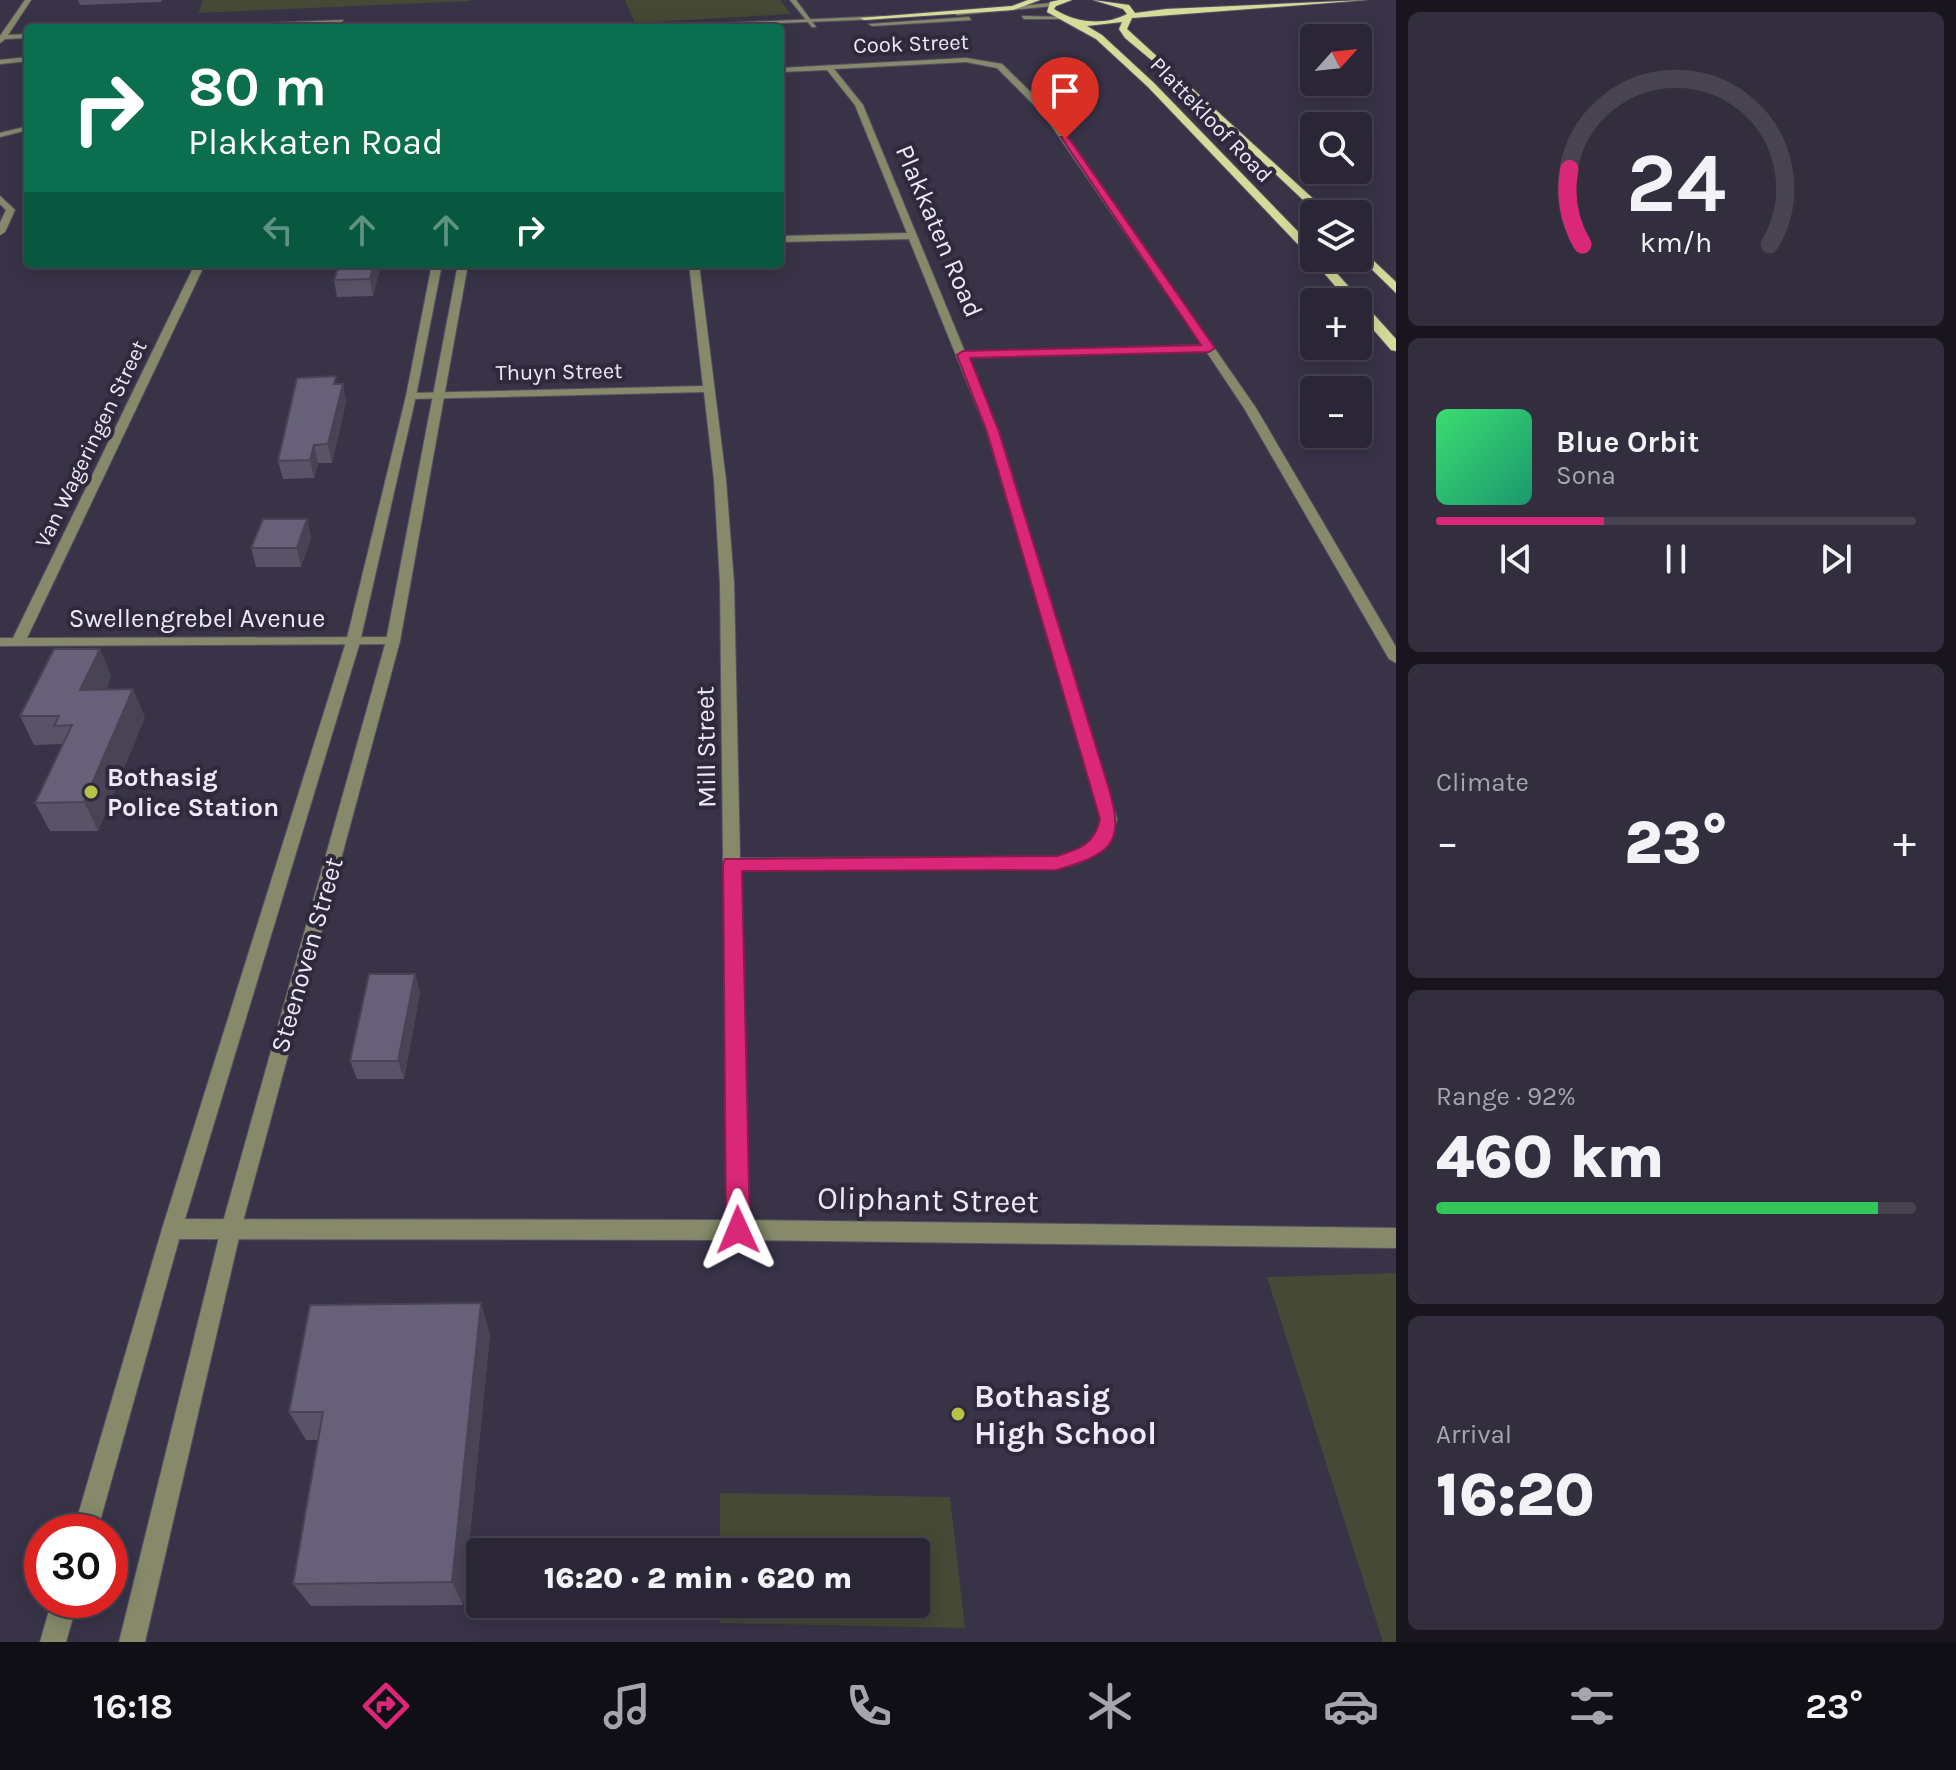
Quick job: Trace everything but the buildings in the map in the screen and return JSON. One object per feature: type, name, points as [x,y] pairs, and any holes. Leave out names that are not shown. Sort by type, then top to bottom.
[{"type":"main road","points":[[864,18],[1013,8],[1036,0]]},
{"type":"main road","points":[[1098,0],[1116,3],[1229,0]]},
{"type":"main road","points":[[1070,20],[1101,23],[1166,11],[1362,0]]},
{"type":"main road","points":[[1163,2],[1220,1]]},
{"type":"main road","name":"Plattekloof Road","points":[[1059,2],[1051,12],[1099,37],[1151,85],[1300,240]]},
{"type":"main road","name":"Plattekloof Road","points":[[1116,3],[1131,10],[1123,29],[1128,36],[1182,81],[1309,200]]},
{"type":"main road","points":[[1372,264],[1396,289]]},
{"type":"main road","name":"Plattekloof Road","points":[[1329,272],[1344,288]]},
{"type":"main road","name":"Plattekloof Road","points":[[1372,320],[1396,347]]},
{"type":"street","points":[[2,39],[28,0]]},
{"type":"street","points":[[793,0],[812,24]]},
{"type":"street","points":[[784,28],[864,18],[999,11],[1059,2]]},
{"type":"street","points":[[784,25],[1014,17],[1070,20]]},
{"type":"street","points":[[278,24],[341,21]]},
{"type":"street","points":[[2,39],[24,36]]},
{"type":"street","name":"Cook Street","points":[[784,70],[966,60],[999,66],[1047,113],[1250,408],[1396,659]]},
{"type":"street","points":[[0,66],[24,65]]},
{"type":"street","name":"Plakkaten Road","points":[[732,864],[1057,863],[1091,853],[1106,834],[1109,819],[993,432],[859,105],[829,67]]},
{"type":"street","points":[[0,135],[24,129]]},
{"type":"street","points":[[0,199],[8,205],[11,214],[0,232]]},
{"type":"street","points":[[784,239],[913,236]]},
{"type":"street","name":"Van Wageringen Street","points":[[18,642],[198,268]]},
{"type":"street","name":"Steenoven Street","points":[[90,1514],[172,1229],[353,642],[411,396],[436,268]]},
{"type":"street","name":"Steenoven Street","points":[[132,1642],[231,1229],[393,641],[462,268]]},
{"type":"street","name":"Mill Street","points":[[694,268],[727,583],[738,1230]]},
{"type":"street","points":[[963,355],[1209,348]]},
{"type":"street","name":"Thuyn Street","points":[[411,396],[709,389]]},
{"type":"street","name":"Swellengrebel Avenue","points":[[0,642],[393,641]]},
{"type":"street","name":"Oliphant Street","points":[[172,1229],[738,1230],[1396,1238]]},
{"type":"street","points":[[53,1642],[60,1618]]},
{"type":"green space","points":[[203,0],[470,0],[470,1],[198,13]]},
{"type":"green space","points":[[625,0],[780,0],[791,14],[635,23]]},
{"type":"green space","points":[[1396,1273],[1396,1642],[1383,1642],[1267,1277]]},
{"type":"green space","points":[[720,1493],[950,1497],[965,1628],[720,1623],[720,1618],[930,1618],[930,1538],[720,1538]]},
{"type":"place","name":"Bothasig Police Station","points":[[91,792]]},
{"type":"place","name":"Bothasig High School","points":[[958,1414]]},
{"type":"route","points":[[738,1230],[732,864],[1057,863],[1091,853],[1102,843],[1106,834],[1109,819],[993,432],[963,355],[1209,348],[1065,139]]}]
